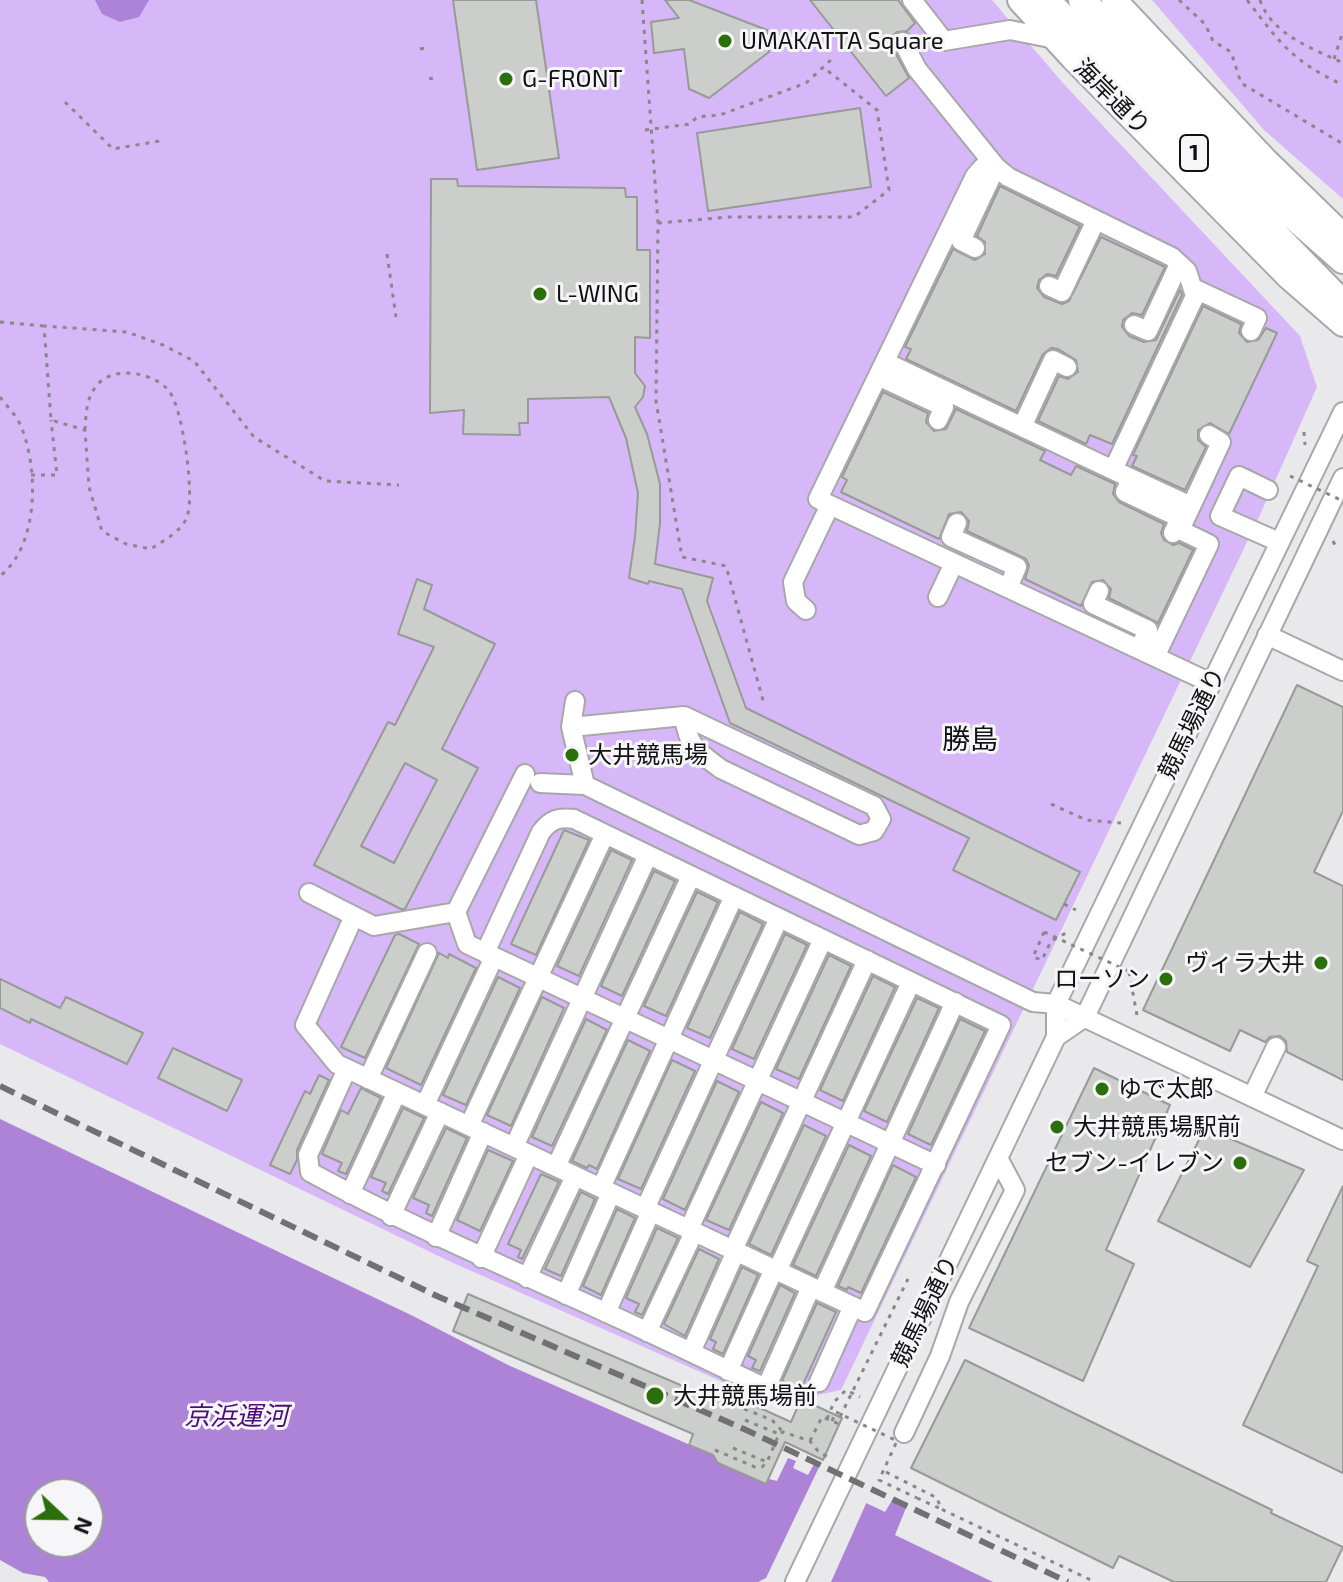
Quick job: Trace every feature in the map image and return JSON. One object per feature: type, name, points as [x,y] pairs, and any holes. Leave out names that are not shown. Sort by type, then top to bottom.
[{"type":"highway","name":"1","points":[[1046,0],[1343,304]]},
{"type":"highway","points":[[1053,0],[1093,46]]},
{"type":"highway","name":"1","points":[[1082,0],[1255,181],[1343,260]]},
{"type":"highway","points":[[1310,233],[1343,268]]},
{"type":"main road","name":"海岸通り","points":[[1020,0],[1289,277],[1343,324]]},
{"type":"main road","points":[[1114,0],[1265,160],[1343,236]]},
{"type":"street","points":[[912,0],[944,41],[1010,30],[1055,39]]},
{"type":"street","points":[[903,42],[917,69],[996,167],[1008,177],[1172,257],[1187,271],[1195,296],[1113,470]]},
{"type":"street","points":[[996,167],[983,167],[975,176],[818,499],[1211,683]]},
{"type":"street","points":[[975,248],[961,241],[996,167]]},
{"type":"street","points":[[1049,286],[1062,292],[1096,220]]},
{"type":"street","points":[[1134,325],[1148,331],[1179,264]]},
{"type":"street","points":[[1193,288],[1257,318],[1251,331]]},
{"type":"street","points":[[1022,427],[1053,360],[1067,367]]},
{"type":"street","points":[[881,369],[944,407],[938,420]]},
{"type":"street","points":[[881,369],[1022,427],[1191,506]]},
{"type":"street","name":"競馬場通り","points":[[795,1582],[1056,1037],[1056,1004],[1343,412]]},
{"type":"street","points":[[1147,653],[1209,544],[1180,530],[1221,442],[1209,435]]},
{"type":"street","points":[[1268,490],[1239,476],[1220,516],[1279,542]]},
{"type":"street","name":"競馬場通り","points":[[1056,1037],[1085,1017],[1343,478]]},
{"type":"street","points":[[1131,479],[1125,492],[1180,518],[1173,533]]},
{"type":"street","points":[[806,610],[796,601],[793,582],[830,505]]},
{"type":"street","points":[[957,523],[951,537],[1017,567],[1008,588]]},
{"type":"street","points":[[938,597],[954,563]]},
{"type":"street","points":[[1099,591],[1093,604],[1148,630],[1147,653]]},
{"type":"street","points":[[1267,635],[1343,671]]},
{"type":"street","points":[[575,701],[571,727],[585,785]]},
{"type":"street","points":[[571,727],[684,716],[874,806],[881,819],[874,831],[859,835],[721,769],[702,754],[687,736],[684,716]]},
{"type":"street","points":[[936,1165],[467,944],[456,912],[532,778],[585,785],[1033,1002],[1056,1004],[1343,1140]]},
{"type":"street","points":[[354,916],[305,1025],[337,1064],[368,1079],[397,1092],[432,1109],[691,1230],[734,1251],[865,1312],[1001,1025],[574,819],[560,817],[548,823],[490,955],[432,1109],[391,1216]]},
{"type":"street","points":[[436,1237],[476,1129],[539,978],[605,834]]},
{"type":"street","points":[[481,1258],[582,998],[648,855]]},
{"type":"street","points":[[556,1167],[691,876]]},
{"type":"street","points":[[309,893],[374,926],[456,912]]},
{"type":"street","points":[[566,1295],[669,1039],[734,896]]},
{"type":"street","points":[[606,1313],[648,1210],[779,918]]},
{"type":"street","points":[[647,1332],[823,939]]},
{"type":"street","points":[[368,1079],[427,953]]},
{"type":"street","points":[[691,1352],[867,960]]},
{"type":"street","points":[[728,1371],[911,982]]},
{"type":"street","points":[[347,1069],[308,1155],[310,1172],[391,1216],[766,1388],[890,1144],[955,1002]]},
{"type":"street","points":[[1252,1097],[1276,1047]]},
{"type":"street","points":[[350,1194],[397,1092]]},
{"type":"street","points":[[904,1433],[940,1356],[959,1302],[1015,1190],[998,1158]]},
{"type":"street","points":[[527,1278],[575,1176]]},
{"type":"street","points":[[819,1382],[853,1306]]},
{"type":"path","points":[[642,0],[658,223],[656,401],[682,557],[726,566],[764,704]]},
{"type":"path","points":[[1179,0],[1205,24],[1213,41],[1231,52],[1241,83],[1343,144]]},
{"type":"path","points":[[1247,0],[1285,49],[1312,71],[1343,85]]},
{"type":"path","points":[[1260,0],[1264,11],[1284,33],[1343,63]]},
{"type":"path","points":[[1334,59],[1343,31]]},
{"type":"path","points":[[645,130],[690,124],[697,117],[720,115],[806,83],[833,58]]},
{"type":"path","points":[[658,223],[729,217],[854,217],[889,190],[877,110],[823,67]]},
{"type":"path","points":[[65,102],[113,149],[165,140]]},
{"type":"path","points":[[387,254],[396,317]]},
{"type":"path","points":[[0,322],[127,332],[163,345],[194,361],[254,437],[325,481],[399,485]]},
{"type":"path","points":[[31,475],[57,475],[44,326]]},
{"type":"path","points":[[120,373],[151,377],[170,392],[182,425],[189,472],[188,515],[179,529],[151,549],[126,544],[102,531],[89,487],[85,430],[87,403],[99,382],[120,373]]},
{"type":"path","points":[[0,397],[18,420],[27,444],[32,517],[25,542],[0,576]]},
{"type":"path","points":[[51,420],[85,430]]},
{"type":"path","points":[[1304,432],[1305,444]]},
{"type":"path","points":[[1290,476],[1343,501]]},
{"type":"path","points":[[1333,541],[1337,549]]},
{"type":"path","points":[[1051,804],[1086,820],[1121,823]]},
{"type":"path","points":[[1064,904],[1076,910]]},
{"type":"path","points":[[1066,933],[1051,941],[1042,960],[1033,957],[1044,932],[1128,971],[1137,1015]]},
{"type":"path","points":[[810,1441],[822,1417],[837,1423],[908,1279]]},
{"type":"path","points":[[829,1420],[834,1402],[846,1390],[860,1397]]},
{"type":"path","points":[[735,1405],[772,1420],[781,1433]]},
{"type":"path","points":[[829,1420],[836,1412],[897,1441],[879,1480],[1095,1582]]},
{"type":"path","points":[[745,1420],[810,1441],[829,1458]]},
{"type":"path","points":[[715,1450],[762,1467],[781,1433]]},
{"type":"path","points":[[733,1448],[767,1462]]},
{"type":"path","points":[[886,1472],[937,1498],[941,1509]]},
{"type":"shaded area","name":"大井競馬場","points":[[0,0],[992,0],[1062,82],[1300,336],[1317,387],[1259,517],[841,1390],[773,1404],[451,1262],[0,1044]]},
{"type":"shaded area","points":[[1152,0],[1343,0],[1343,199],[1264,130]]},
{"type":"water","points":[[95,0],[149,0],[139,17],[120,22],[102,14]]},
{"type":"water","name":"京浜運河","points":[[0,1119],[413,1316],[508,1365],[713,1455],[718,1463],[766,1484],[769,1479],[777,1481],[788,1458],[796,1461],[793,1468],[808,1475],[814,1464],[870,1491],[864,1502],[885,1512],[894,1497],[908,1503],[895,1535],[993,1582],[49,1582],[45,1577],[23,1573],[0,1560]]},
{"type":"pier","points":[[821,1463],[873,1488],[831,1582],[758,1582],[766,1578]]},
{"type":"building","name":"G-FRONT","points":[[453,0],[536,0],[559,158],[477,170]]},
{"type":"building","name":"UMAKATTA Square","points":[[665,0],[689,0],[767,30],[769,52],[709,98],[689,89],[684,49],[654,53],[651,22],[679,18]]},
{"type":"building","points":[[810,0],[898,0],[915,23],[907,31],[897,32],[891,45],[909,78],[886,96]]},
{"type":"building","points":[[860,108],[871,187],[708,211],[697,133]]},
{"type":"building","name":"L-WING","points":[[431,179],[457,179],[458,186],[625,188],[626,197],[637,197],[637,250],[650,250],[650,338],[635,337],[635,373],[645,386],[643,397],[635,407],[647,434],[660,484],[660,523],[655,564],[713,578],[707,601],[746,708],[1080,872],[1056,920],[953,870],[969,838],[730,723],[682,589],[629,578],[638,493],[626,438],[609,397],[528,399],[528,423],[519,423],[520,435],[463,434],[464,410],[430,413]]},
{"type":"building","points":[[1000,186],[1080,226],[1056,276],[1047,274],[1039,280],[1037,288],[1044,297],[1062,304],[1069,301],[1101,237],[1165,267],[1142,315],[1132,313],[1123,320],[1122,327],[1129,336],[1144,342],[1156,340],[1180,290],[1182,295],[1112,444],[1090,435],[1086,444],[1038,421],[1059,376],[1068,379],[1078,372],[1076,360],[1058,349],[1051,348],[1043,354],[1016,411],[906,359],[911,349],[905,347],[953,249],[975,260],[985,254],[985,242],[977,236]]},
{"type":"building","points":[[1203,306],[1241,324],[1239,333],[1247,342],[1258,340],[1266,328],[1277,333],[1229,434],[1210,423],[1198,430],[1198,440],[1206,447],[1185,490],[1132,466],[1137,456],[1133,455]]},
{"type":"building","points":[[883,392],[928,413],[926,422],[934,431],[946,429],[956,409],[1045,451],[1040,460],[1071,475],[1076,466],[1115,484],[1113,494],[1119,502],[1164,524],[1161,533],[1164,540],[1193,550],[1158,623],[1109,598],[1111,589],[1103,580],[1092,582],[1081,606],[1025,579],[1029,566],[1026,559],[967,531],[969,521],[961,512],[949,514],[939,539],[841,492],[847,480],[842,477]]},
{"type":"building","points":[[417,579],[432,585],[424,609],[495,644],[442,749],[478,768],[405,909],[314,865],[388,722],[395,725],[434,647],[398,634]],"holes":[[[405,763],[437,780],[394,863],[361,846]]]},
{"type":"building","points":[[1297,685],[1343,707],[1343,811],[1314,872],[1343,886],[1343,1080],[1287,1052],[1286,1041],[1280,1036],[1270,1037],[1265,1042],[1240,1030],[1230,1051],[1143,1010]]},
{"type":"building","points":[[564,830],[589,840],[536,955],[511,944]]},
{"type":"building","points":[[611,850],[632,860],[579,976],[557,966]]},
{"type":"building","points":[[654,871],[675,881],[622,996],[601,986]]},
{"type":"building","points":[[697,892],[718,902],[666,1016],[644,1006]]},
{"type":"building","points":[[740,912],[763,924],[710,1038],[687,1028]]},
{"type":"building","points":[[785,934],[807,945],[754,1059],[732,1049]]},
{"type":"building","points":[[395,935],[419,944],[365,1058],[341,1047]]},
{"type":"building","points":[[439,953],[448,958],[449,954],[476,968],[421,1085],[386,1068]]},
{"type":"building","points":[[829,955],[851,966],[799,1079],[776,1069]]},
{"type":"building","points":[[873,976],[895,987],[843,1101],[820,1090]]},
{"type":"building","points":[[498,977],[520,988],[466,1105],[443,1095]]},
{"type":"building","points":[[0,979],[60,1008],[66,997],[143,1033],[127,1064],[31,1019],[30,1023],[0,1008]]},
{"type":"building","points":[[542,997],[564,1008],[511,1126],[487,1115]]},
{"type":"building","points":[[917,998],[939,1008],[887,1122],[864,1111]]},
{"type":"building","points":[[586,1019],[607,1030],[552,1146],[532,1137]]},
{"type":"building","points":[[960,1019],[985,1031],[931,1145],[908,1134]]},
{"type":"building","points":[[628,1040],[650,1051],[597,1169],[589,1165],[587,1168],[572,1161]]},
{"type":"building","points":[[173,1048],[242,1080],[227,1111],[158,1078]]},
{"type":"building","points":[[672,1060],[695,1071],[641,1189],[618,1179]]},
{"type":"building","points":[[1094,1068],[1170,1105],[1106,1250],[1134,1264],[1083,1381],[969,1328]]},
{"type":"building","points":[[319,1075],[329,1080],[297,1150],[297,1160],[290,1174],[270,1165],[305,1091],[310,1094]]},
{"type":"building","points":[[717,1081],[739,1092],[685,1210],[663,1199]]},
{"type":"building","points":[[361,1088],[381,1098],[346,1174],[338,1171],[342,1163],[322,1154],[341,1110],[348,1114]]},
{"type":"building","points":[[761,1102],[783,1113],[729,1230],[706,1220]]},
{"type":"building","points":[[403,1108],[424,1118],[388,1194],[382,1191],[386,1183],[371,1177]]},
{"type":"building","points":[[804,1125],[826,1136],[771,1255],[749,1244]]},
{"type":"building","points":[[446,1128],[467,1138],[432,1216],[426,1213],[429,1205],[413,1198]]},
{"type":"building","points":[[1205,1128],[1304,1170],[1250,1267],[1158,1221]]},
{"type":"building","points":[[849,1145],[871,1156],[816,1276],[793,1265]]},
{"type":"building","points":[[488,1150],[513,1161],[480,1231],[457,1220]]},
{"type":"building","points":[[893,1165],[916,1177],[861,1293],[848,1287],[847,1290],[838,1286]]},
{"type":"building","points":[[541,1174],[559,1182],[522,1259],[518,1257],[521,1250],[508,1244]]},
{"type":"building","points":[[1343,1186],[1343,1473],[1243,1425],[1318,1266],[1307,1261]]},
{"type":"building","points":[[581,1192],[595,1199],[561,1276],[545,1269]]},
{"type":"building","points":[[617,1209],[635,1218],[601,1295],[583,1286]]},
{"type":"building","points":[[657,1228],[678,1238],[642,1315],[635,1312],[639,1304],[626,1298]]},
{"type":"building","points":[[699,1249],[719,1259],[685,1336],[664,1324]]},
{"type":"building","points":[[742,1267],[758,1275],[723,1354],[713,1349],[716,1342],[710,1339]]},
{"type":"building","points":[[780,1285],[795,1293],[760,1371],[752,1368],[756,1360],[748,1356]]},
{"type":"building","name":"大井競馬場前","points":[[468,1294],[713,1399],[716,1392],[737,1402],[738,1398],[791,1422],[801,1399],[842,1418],[823,1460],[785,1442],[766,1484],[718,1463],[713,1455],[689,1445],[693,1434],[453,1331]]},
{"type":"building","points":[[817,1303],[836,1312],[801,1389],[782,1381]]},
{"type":"building","points":[[965,1360],[1343,1547],[1326,1582],[1174,1582],[1119,1556],[1113,1568],[911,1468]]},
{"type":"railway","points":[[0,1086],[439,1297],[744,1429],[1068,1582]]},
{"type":"place","name":"UMAKATTA Square","points":[[725,41]]},
{"type":"place","name":"G-FRONT","points":[[506,79]]},
{"type":"place","name":"L-WING","points":[[540,294]]},
{"type":"place","name":"大井競馬場","points":[[572,755]]},
{"type":"place","name":"ヴィラ大井","points":[[1321,963]]},
{"type":"place","name":"ローソン","points":[[1166,979]]},
{"type":"place","name":"ゆで太郎","points":[[1102,1089]]},
{"type":"place","name":"大井競馬場駅前","points":[[1057,1127]]},
{"type":"place","name":"セブン-イレブン","points":[[1240,1163]]},
{"type":"place","name":"大井競馬場前","points":[[655,1396]]},
{"type":"district","name":"勝島","points":[[970,740]]}]
